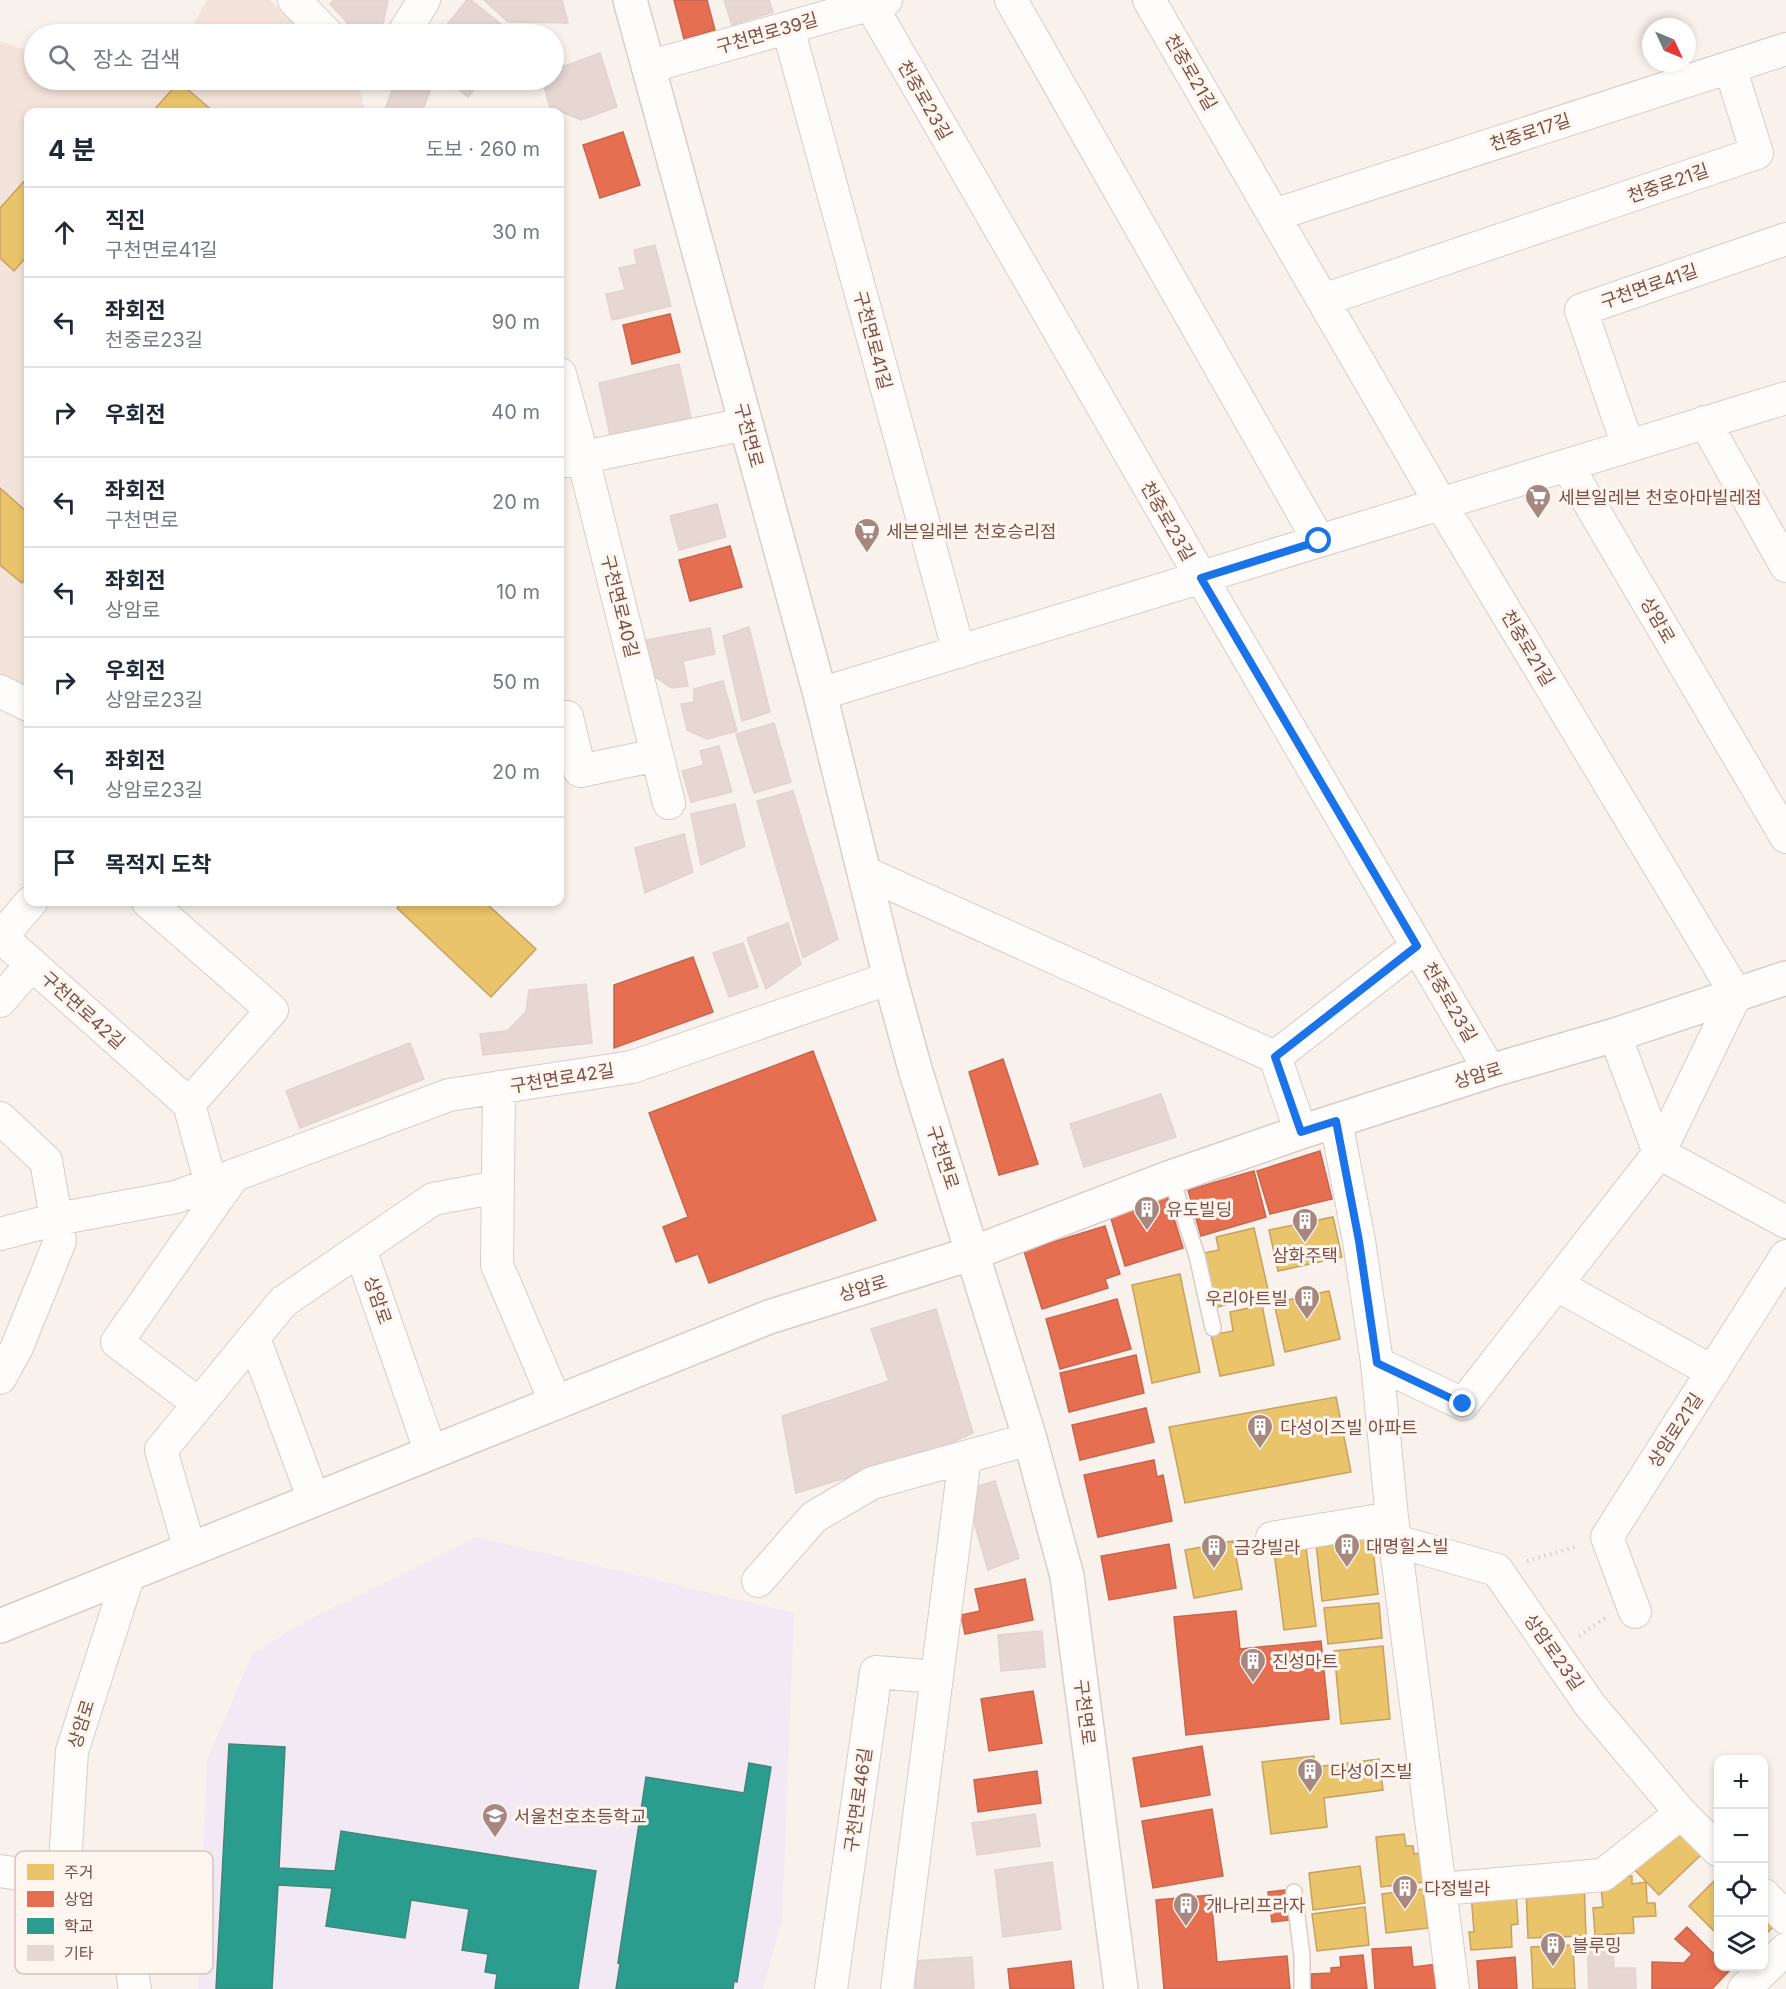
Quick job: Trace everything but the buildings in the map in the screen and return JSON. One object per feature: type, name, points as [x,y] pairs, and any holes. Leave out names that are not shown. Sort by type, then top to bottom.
[{"type":"main road","name":"구천면로","points":[[630,0],[820,694],[890,978],[915,1069],[1030,1439],[1067,1576],[1121,1989]]},
{"type":"main road","name":"상암로","points":[[0,1626],[769,1317],[973,1253],[1171,1177],[1301,1132],[1490,1071],[1615,1035],[1786,978]]},
{"type":"street","points":[[294,0],[317,24]]},
{"type":"street","points":[[409,24],[424,0]]},
{"type":"street","points":[[1011,0],[1319,541]]},
{"type":"street","name":"천중로21길","points":[[1149,0],[1441,504],[1736,994]]},
{"type":"street","name":"구천면로39길","points":[[648,67],[875,2]]},
{"type":"street","name":"천중로23길","points":[[875,2],[1201,578],[1490,1071]]},
{"type":"street","name":"구천면로41길","points":[[788,28],[959,652]]},
{"type":"street","name":"천중로17길","points":[[1274,215],[1786,49]]},
{"type":"street","name":"천중로21길","points":[[1323,300],[1757,153],[1730,67]]},
{"type":"street","name":"구천면로41길","points":[[1628,446],[1581,310],[1786,239]]},
{"type":"street","points":[[820,694],[1786,398]]},
{"type":"street","name":"구천면로40길","points":[[564,405],[571,460],[669,803]]},
{"type":"street","points":[[1705,422],[1786,566]]},
{"type":"street","points":[[571,460],[746,424]]},
{"type":"street","name":"상암로","points":[[1567,465],[1786,837]]},
{"type":"street","points":[[0,691],[24,703]]},
{"type":"street","points":[[564,718],[567,717],[580,771],[657,755]]},
{"type":"street","points":[[864,872],[1275,1057],[1301,1132]]},
{"type":"street","name":"구천면로42길","points":[[28,906],[1,937],[189,1104]]},
{"type":"street","points":[[153,906],[272,1010],[189,1104],[222,1179],[117,1342],[199,1404]]},
{"type":"street","points":[[1275,1057],[1417,946]]},
{"type":"street","name":"구천면로42길","points":[[0,1001],[32,964]]},
{"type":"street","name":"구천면로42길","points":[[0,1234],[57,1220],[176,1197],[449,1095],[632,1067],[890,978]]},
{"type":"street","points":[[1377,1363],[1463,1404],[1659,1153],[1736,994]]},
{"type":"street","points":[[1615,1035],[1659,1153],[1786,1222]]},
{"type":"street","points":[[499,1088],[497,1265],[556,1403]]},
{"type":"street","points":[[0,1118],[46,1161],[60,1241],[17,1347],[0,1378]]},
{"type":"street","points":[[1336,1121],[1359,1241],[1377,1363],[1394,1529],[1453,1989]]},
{"type":"street","name":"상암로","points":[[190,1550],[161,1450],[283,1302],[433,1199],[498,1187]]},
{"type":"street","name":"상암로","points":[[360,1249],[432,1453]]},
{"type":"street","name":"상암로21길","points":[[1607,1537],[1786,1256]]},
{"type":"street","points":[[1557,1285],[1713,1372]]},
{"type":"street","points":[[254,1338],[314,1500]]},
{"type":"street","points":[[758,1581],[814,1517],[872,1483],[1030,1439]]},
{"type":"street","points":[[897,1989],[965,1457]]},
{"type":"street","points":[[1272,1538],[1394,1529],[1497,1570]]},
{"type":"street","points":[[1607,1537],[1633,1606]]},
{"type":"street","name":"상암로23길","points":[[1497,1570],[1590,1705],[1681,1813],[1714,1845]]},
{"type":"street","name":"상암로","points":[[66,1851],[72,1751],[129,1574]]},
{"type":"street","name":"구천면로46길","points":[[831,1989],[876,1672],[937,1677]]},
{"type":"street","points":[[1441,1889],[1603,1875],[1681,1813]]},
{"type":"street","points":[[0,1871],[15,1873]]},
{"type":"street","points":[[1768,1899],[1786,1918]]},
{"type":"street","points":[[1744,1989],[1786,1949]]},
{"type":"street","points":[[132,1974],[135,1989]]},
{"type":"lane","points":[[1171,1177],[1197,1256],[1213,1328]]},
{"type":"lane","points":[[1294,1892],[1302,1956],[1302,1989]]},
{"type":"path","points":[[1497,1570],[1607,1537]]},
{"type":"path","points":[[1554,1653],[1633,1606]]},
{"type":"shaded area","points":[[207,0],[270,0],[295,24],[194,24]]},
{"type":"shaded area","points":[[0,41],[24,49],[24,90],[360,90],[364,108],[24,108],[24,690],[0,677]]},
{"type":"shaded area","name":"서울천호초등학교","points":[[477,1537],[794,1613],[782,1919],[763,1989],[198,1989],[199,1974],[213,1974],[213,1851],[203,1851],[207,1760],[253,1653],[306,1621]]},
{"type":"place","name":"세븐일레븐 천호아마빌레점","points":[[1538,520]]},
{"type":"place","name":"세븐일레븐 천호승리점","points":[[867,554]]},
{"type":"place","name":"유도빌딩","points":[[1147,1232]]},
{"type":"place","name":"삼화주택","points":[[1305,1244]]},
{"type":"place","name":"우리아트빌","points":[[1307,1321]]},
{"type":"place","name":"다성이즈빌 아파트","points":[[1260,1450]]},
{"type":"place","name":"대명힐스빌","points":[[1347,1569]]},
{"type":"place","name":"금강빌라","points":[[1214,1570]]},
{"type":"place","name":"진성마트","points":[[1253,1684]]},
{"type":"place","name":"다성이즈빌","points":[[1310,1794]]},
{"type":"place","name":"서울천호초등학교","points":[[495,1839]]},
{"type":"place","name":"다정빌라","points":[[1405,1911]]},
{"type":"place","name":"개나리프라자","points":[[1186,1928]]},
{"type":"place","name":"블루밍","points":[[1553,1968]]},
{"type":"route","points":[[1319,541],[1201,578],[1417,946],[1275,1057],[1301,1132],[1336,1121],[1359,1241],[1377,1363],[1463,1404]]}]
